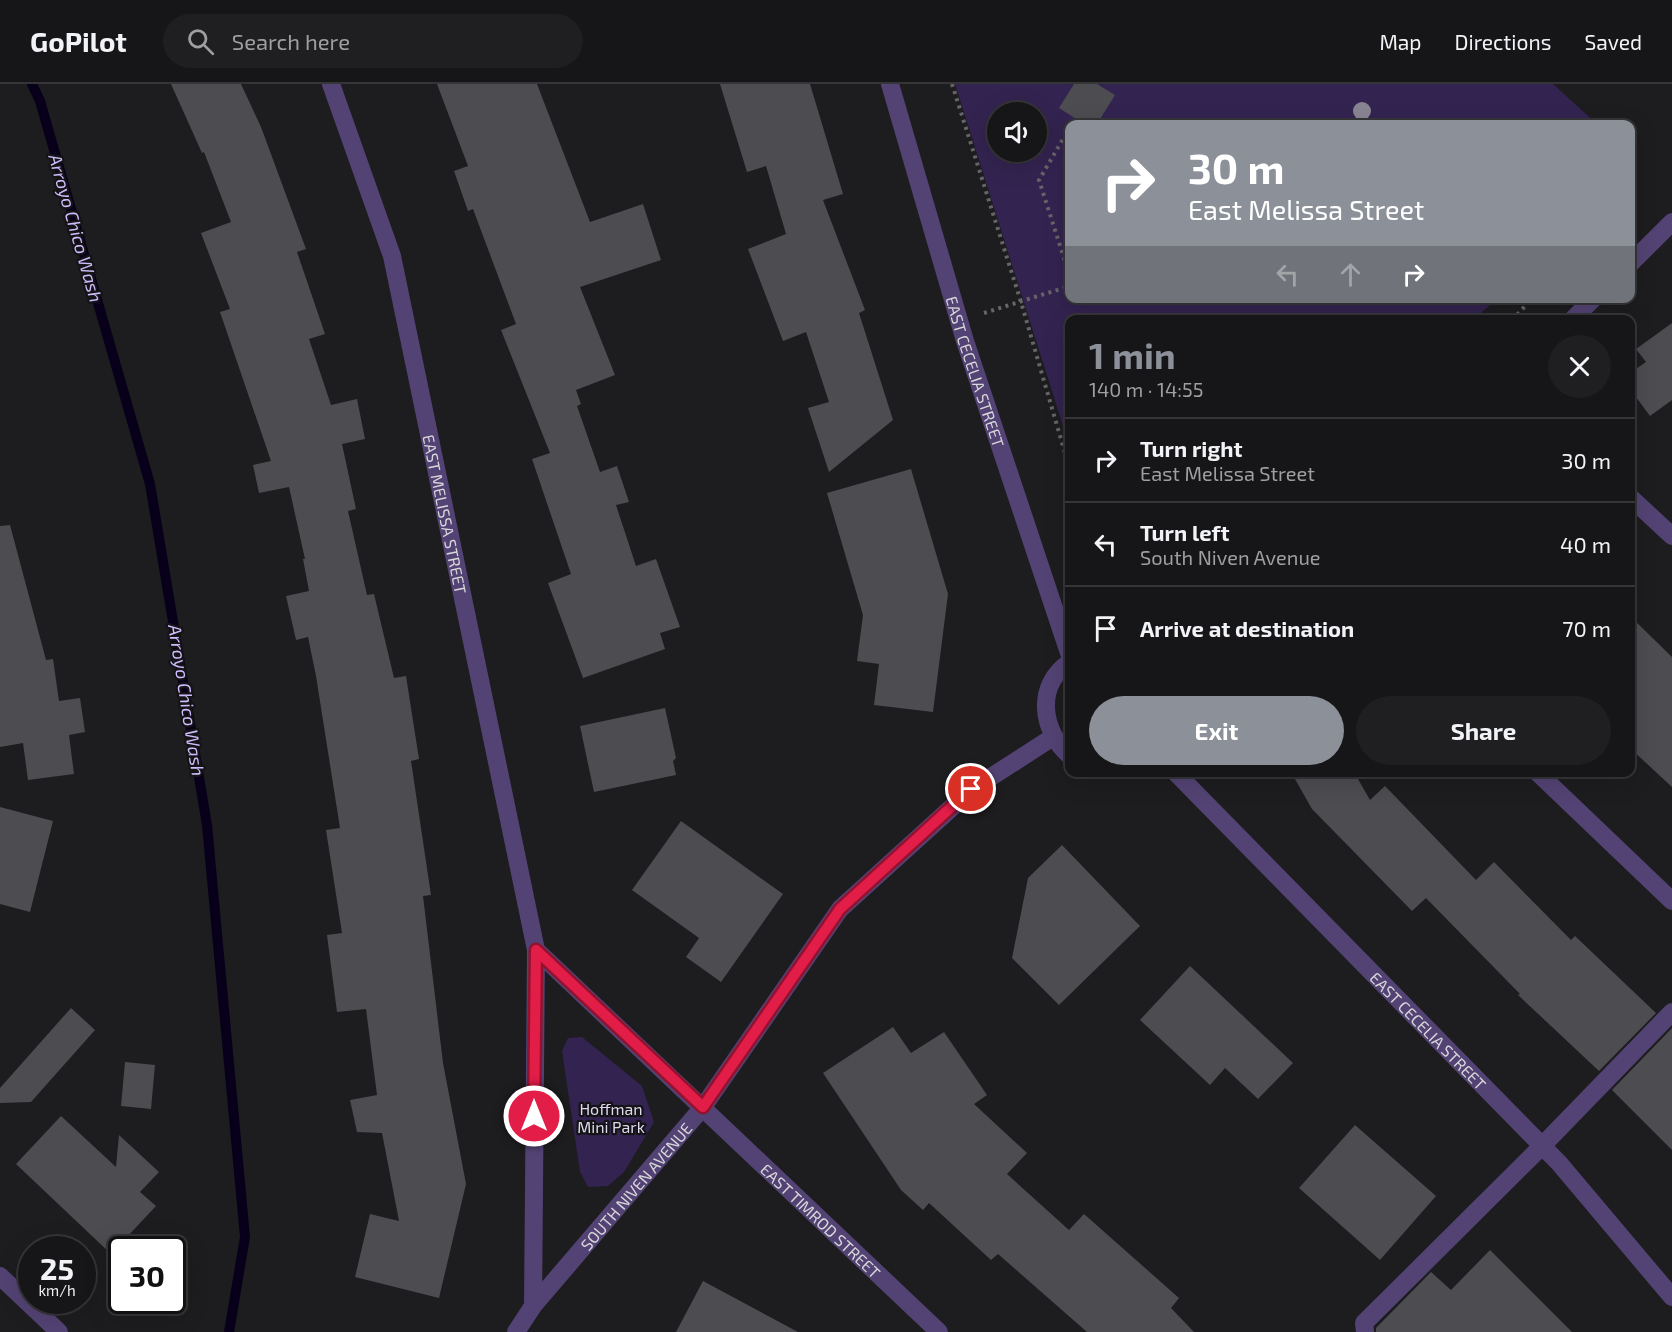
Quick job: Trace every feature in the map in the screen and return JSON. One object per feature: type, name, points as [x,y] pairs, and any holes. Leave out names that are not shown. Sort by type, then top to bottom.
[{"type":"street","name":"EAST MELISSA STREET","points":[[331,84],[392,256],[536,950],[533,1306]]},
{"type":"street","name":"EAST CECELIA STREET","points":[[890,84],[959,320],[1065,641]]},
{"type":"street","points":[[1635,259],[1672,222]]},
{"type":"street","points":[[1577,315],[1589,303]]},
{"type":"street","points":[[1635,502],[1672,536]]},
{"type":"street","points":[[1065,667],[1054,677],[1047,694],[1046,712],[1049,730],[1065,751]]},
{"type":"street","name":"SOUTH NIVEN AVENUE","points":[[516,1332],[533,1306],[703,1107],[840,909],[971,789],[1053,737]]},
{"type":"street","name":"EAST CECELIA STREET","points":[[1180,777],[1559,1163],[1672,1297]]},
{"type":"street","points":[[1542,777],[1672,901]]},
{"type":"street","points":[[536,950],[703,1107]]},
{"type":"street","points":[[1365,1332],[1364,1323],[1541,1147],[1672,1012]]},
{"type":"street","name":"EAST TIMROD STREET","points":[[703,1107],[939,1332]]},
{"type":"street","points":[[0,1276],[59,1332]]},
{"type":"path","points":[[952,84],[1021,302],[1065,453]]},
{"type":"path","points":[[1065,135],[1039,180],[1065,261]]},
{"type":"path","points":[[959,320],[1065,288]]},
{"type":"path","points":[[1517,315],[1528,303]]},
{"type":"green space","points":[[955,84],[1553,84],[1593,120],[1065,120],[1065,303],[1492,303],[1479,315],[1065,315],[1065,432]]},
{"type":"green space","name":"Hoffman Mini Park","points":[[582,1037],[642,1086],[654,1122],[624,1172],[608,1186],[588,1187],[580,1172],[562,1051],[568,1038]]},
{"type":"building","points":[[171,84],[241,84],[261,127],[306,249],[297,252],[325,334],[309,339],[331,405],[357,399],[365,439],[342,444],[356,509],[348,511],[367,595],[374,594],[394,678],[406,676],[419,759],[411,761],[431,895],[423,896],[443,1063],[466,1184],[439,1298],[355,1277],[370,1214],[399,1221],[382,1133],[357,1132],[350,1100],[377,1095],[366,1009],[337,1012],[327,935],[342,933],[326,830],[340,828],[308,637],[296,640],[286,596],[309,591],[303,559],[305,559],[289,487],[259,493],[253,465],[271,461],[220,312],[230,309],[201,233],[231,222],[204,152],[202,153]]},
{"type":"building","points":[[437,84],[537,84],[590,222],[643,204],[661,260],[580,287],[615,375],[576,390],[581,404],[577,406],[600,472],[617,466],[629,502],[616,505],[636,566],[656,559],[680,627],[660,633],[665,649],[583,678],[548,583],[571,574],[532,459],[550,453],[501,330],[516,324],[473,209],[468,211],[454,171],[468,166]]},
{"type":"building","points":[[720,84],[810,84],[843,194],[823,200],[865,310],[859,313],[893,420],[829,472],[808,408],[829,402],[806,332],[783,341],[748,249],[786,234],[766,166],[747,172]]},
{"type":"building","points":[[1074,84],[1097,84],[1115,95],[1099,120],[1078,120],[1059,108]]},
{"type":"building","points":[[1672,323],[1672,400],[1650,416],[1635,396],[1635,370],[1646,362],[1636,349]]},
{"type":"building","points":[[911,469],[948,594],[933,712],[874,705],[879,664],[857,661],[863,615],[827,493]]},
{"type":"building","points":[[10,525],[46,660],[53,659],[59,701],[80,698],[85,732],[69,735],[74,774],[28,780],[23,743],[0,747],[0,526]]},
{"type":"building","points":[[1635,621],[1672,657],[1672,787],[1635,753]]},
{"type":"building","points":[[665,708],[676,758],[673,761],[676,775],[594,792],[580,726]]},
{"type":"building","points":[[1294,777],[1357,777],[1370,800],[1385,786],[1476,880],[1494,862],[1571,940],[1575,936],[1656,1013],[1599,1071],[1518,995],[1520,994],[1426,898],[1412,911],[1312,809]]},
{"type":"building","points":[[0,807],[53,821],[30,912],[0,904]]},
{"type":"building","points":[[681,821],[783,894],[721,982],[686,957],[699,938],[632,890]]},
{"type":"building","points":[[1062,845],[1140,926],[1059,1005],[1012,958],[1028,878]]},
{"type":"building","points":[[1190,966],[1293,1063],[1258,1099],[1225,1068],[1210,1085],[1140,1020]]},
{"type":"building","points":[[71,1008],[95,1030],[31,1102],[0,1103],[0,1088]]},
{"type":"building","points":[[893,1027],[911,1053],[944,1032],[987,1095],[974,1104],[1027,1153],[1007,1174],[1069,1230],[1084,1214],[1179,1298],[1171,1308],[1194,1332],[1087,1332],[998,1254],[991,1260],[929,1203],[923,1210],[901,1190],[823,1073]]},
{"type":"building","points":[[1672,1028],[1672,1150],[1612,1090]]},
{"type":"building","points":[[125,1062],[155,1065],[151,1109],[121,1106]]},
{"type":"building","points":[[61,1116],[116,1167],[119,1135],[159,1172],[140,1192],[156,1206],[128,1236],[108,1236],[108,1251],[96,1240],[96,1236],[92,1236],[16,1164]]},
{"type":"building","points":[[1355,1125],[1436,1196],[1380,1260],[1299,1188]]},
{"type":"building","points":[[1490,1250],[1572,1332],[1376,1332],[1376,1328],[1431,1272],[1451,1290]]},
{"type":"building","points":[[703,1281],[798,1332],[676,1332]]},
{"type":"waterway","name":"Arroyo Chico Wash","points":[[32,84],[40,101],[150,484],[207,825],[245,1237],[229,1332]]},
{"type":"route","points":[[534,1116],[536,950],[703,1107],[840,909],[971,789]]}]
